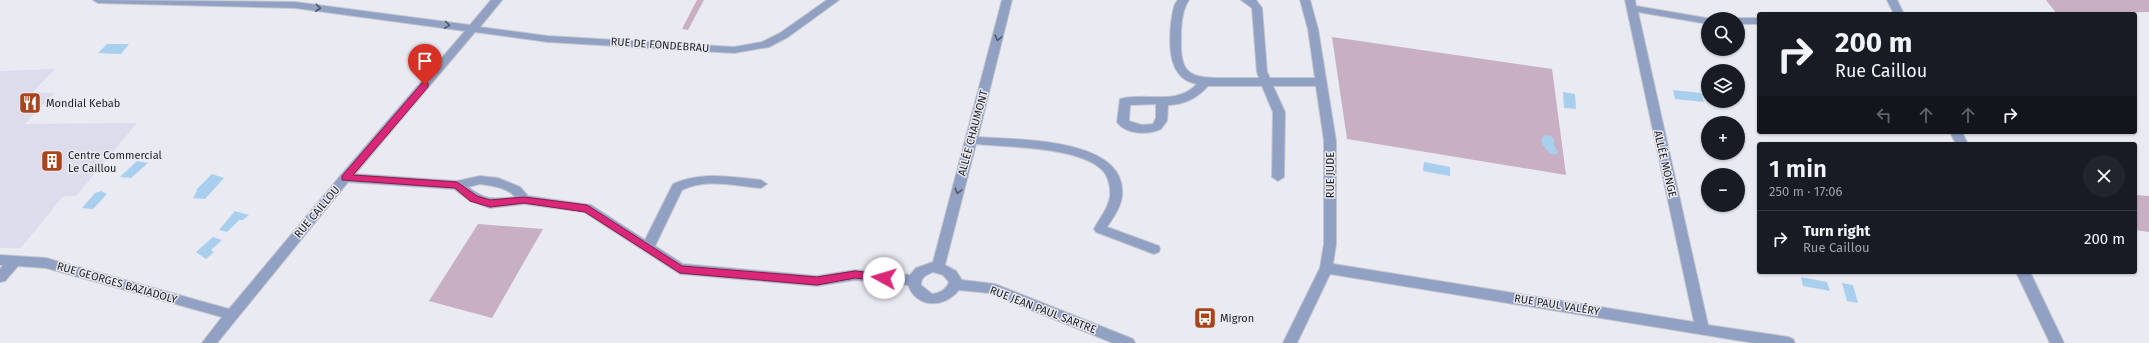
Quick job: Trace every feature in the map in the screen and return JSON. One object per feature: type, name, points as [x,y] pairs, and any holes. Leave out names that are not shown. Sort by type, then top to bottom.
[{"type":"street","name":"RUE DE FONDEBRAU","points":[[98,0],[295,5],[548,39],[734,50],[766,45],[784,35],[834,0]]},
{"type":"street","name":"RUE CAILLOU","points":[[209,343],[345,178],[497,0]]},
{"type":"street","name":"ALLÉE CHAUMONT","points":[[938,267],[1008,0]]},
{"type":"street","points":[[1184,0],[1179,5],[1176,53],[1179,68],[1191,80],[1205,82],[1321,82]]},
{"type":"street","points":[[1246,0],[1252,2],[1257,8],[1262,72],[1268,82],[1279,112],[1278,177]]},
{"type":"street","name":"RUE JUDE","points":[[1290,343],[1326,268],[1330,244],[1330,141],[1313,29],[1306,0]]},
{"type":"street","points":[[1892,0],[1898,12]]},
{"type":"street","points":[[1630,4],[1701,19]]},
{"type":"street","name":"ALLÉE MONGE","points":[[1630,4],[1702,328]]},
{"type":"street","points":[[1745,21],[1757,20]]},
{"type":"street","points":[[1162,102],[1191,97],[1205,82]]},
{"type":"street","points":[[971,140],[1058,147],[1101,162],[1107,167],[1115,185],[1116,197],[1112,208],[1100,229],[1154,249]]},
{"type":"street","points":[[345,178],[457,185],[480,180],[498,182],[516,190],[524,200]]},
{"type":"street","points":[[648,246],[677,187],[686,182],[713,180],[761,184]]},
{"type":"street","points":[[457,185],[474,198],[490,204],[524,200],[587,208],[648,246],[680,269],[817,281],[855,274],[914,280]]},
{"type":"street","name":"RUE GEORGES BAZIADOLY","points":[[0,260],[46,263],[233,315]]},
{"type":"street","points":[[0,277],[16,260]]},
{"type":"street","points":[[938,267],[950,271],[956,280],[955,285],[949,294],[936,299],[930,299],[918,294],[913,285],[914,280],[921,271],[926,268],[938,267]]},
{"type":"street","name":"RUE PAUL VALÉRY","points":[[1326,268],[1702,328],[1768,341],[1788,343]]},
{"type":"street","points":[[2024,274],[2057,343]]},
{"type":"street","name":"RUE JEAN PAUL SARTRE","points":[[955,285],[990,288],[1128,343]]},
{"type":"shaded area","points":[[697,0],[704,0],[688,30],[682,29]]},
{"type":"shaded area","points":[[2046,0],[2149,0],[2149,12],[2055,12]]},
{"type":"shaded area","points":[[1332,37],[1552,69],[1566,175],[1347,139]]},
{"type":"shaded area","name":"Centre Commercial Le Caillou","points":[[55,69],[33,92],[54,93],[25,124],[137,123],[76,196],[63,196],[21,248],[0,248],[0,71]]},
{"type":"shaded area","points":[[2137,195],[2149,196],[2149,232],[2137,230]]},
{"type":"shaded area","points":[[478,224],[543,229],[492,318],[429,301]]},
{"type":"water","points":[[107,44],[129,44],[121,54],[98,53]]},
{"type":"water","points":[[1673,90],[1701,93],[1701,102],[1675,99]]},
{"type":"water","points":[[1563,92],[1575,94],[1576,109],[1564,108]]},
{"type":"water","points":[[1544,135],[1551,136],[1554,140],[1554,145],[1558,152],[1557,154],[1550,154],[1542,144],[1541,140]]},
{"type":"water","points":[[137,161],[148,163],[131,178],[120,177]]},
{"type":"water","points":[[1424,162],[1450,167],[1450,176],[1423,171]]},
{"type":"water","points":[[212,174],[224,178],[205,199],[193,198],[197,191],[196,190]]},
{"type":"water","points":[[101,191],[107,194],[93,209],[82,208],[95,193]]},
{"type":"water","points":[[235,211],[249,215],[243,220],[239,220],[227,232],[219,230]]},
{"type":"water","points":[[213,237],[222,240],[211,250],[214,252],[206,259],[196,252]]},
{"type":"water","points":[[1801,277],[1827,282],[1830,291],[1803,286]]},
{"type":"water","points":[[1842,283],[1853,285],[1858,303],[1847,301]]},
{"type":"place","name":"Mondial Kebab","points":[[30,103]]},
{"type":"place","name":"Centre Commercial Le Caillou","points":[[52,161]]},
{"type":"place","name":"Migron","points":[[1205,318]]},
{"type":"route","points":[[425,85],[345,178],[457,185],[464,193],[490,204],[524,200],[587,208],[648,246],[680,269],[817,281],[855,274],[884,278]]}]
